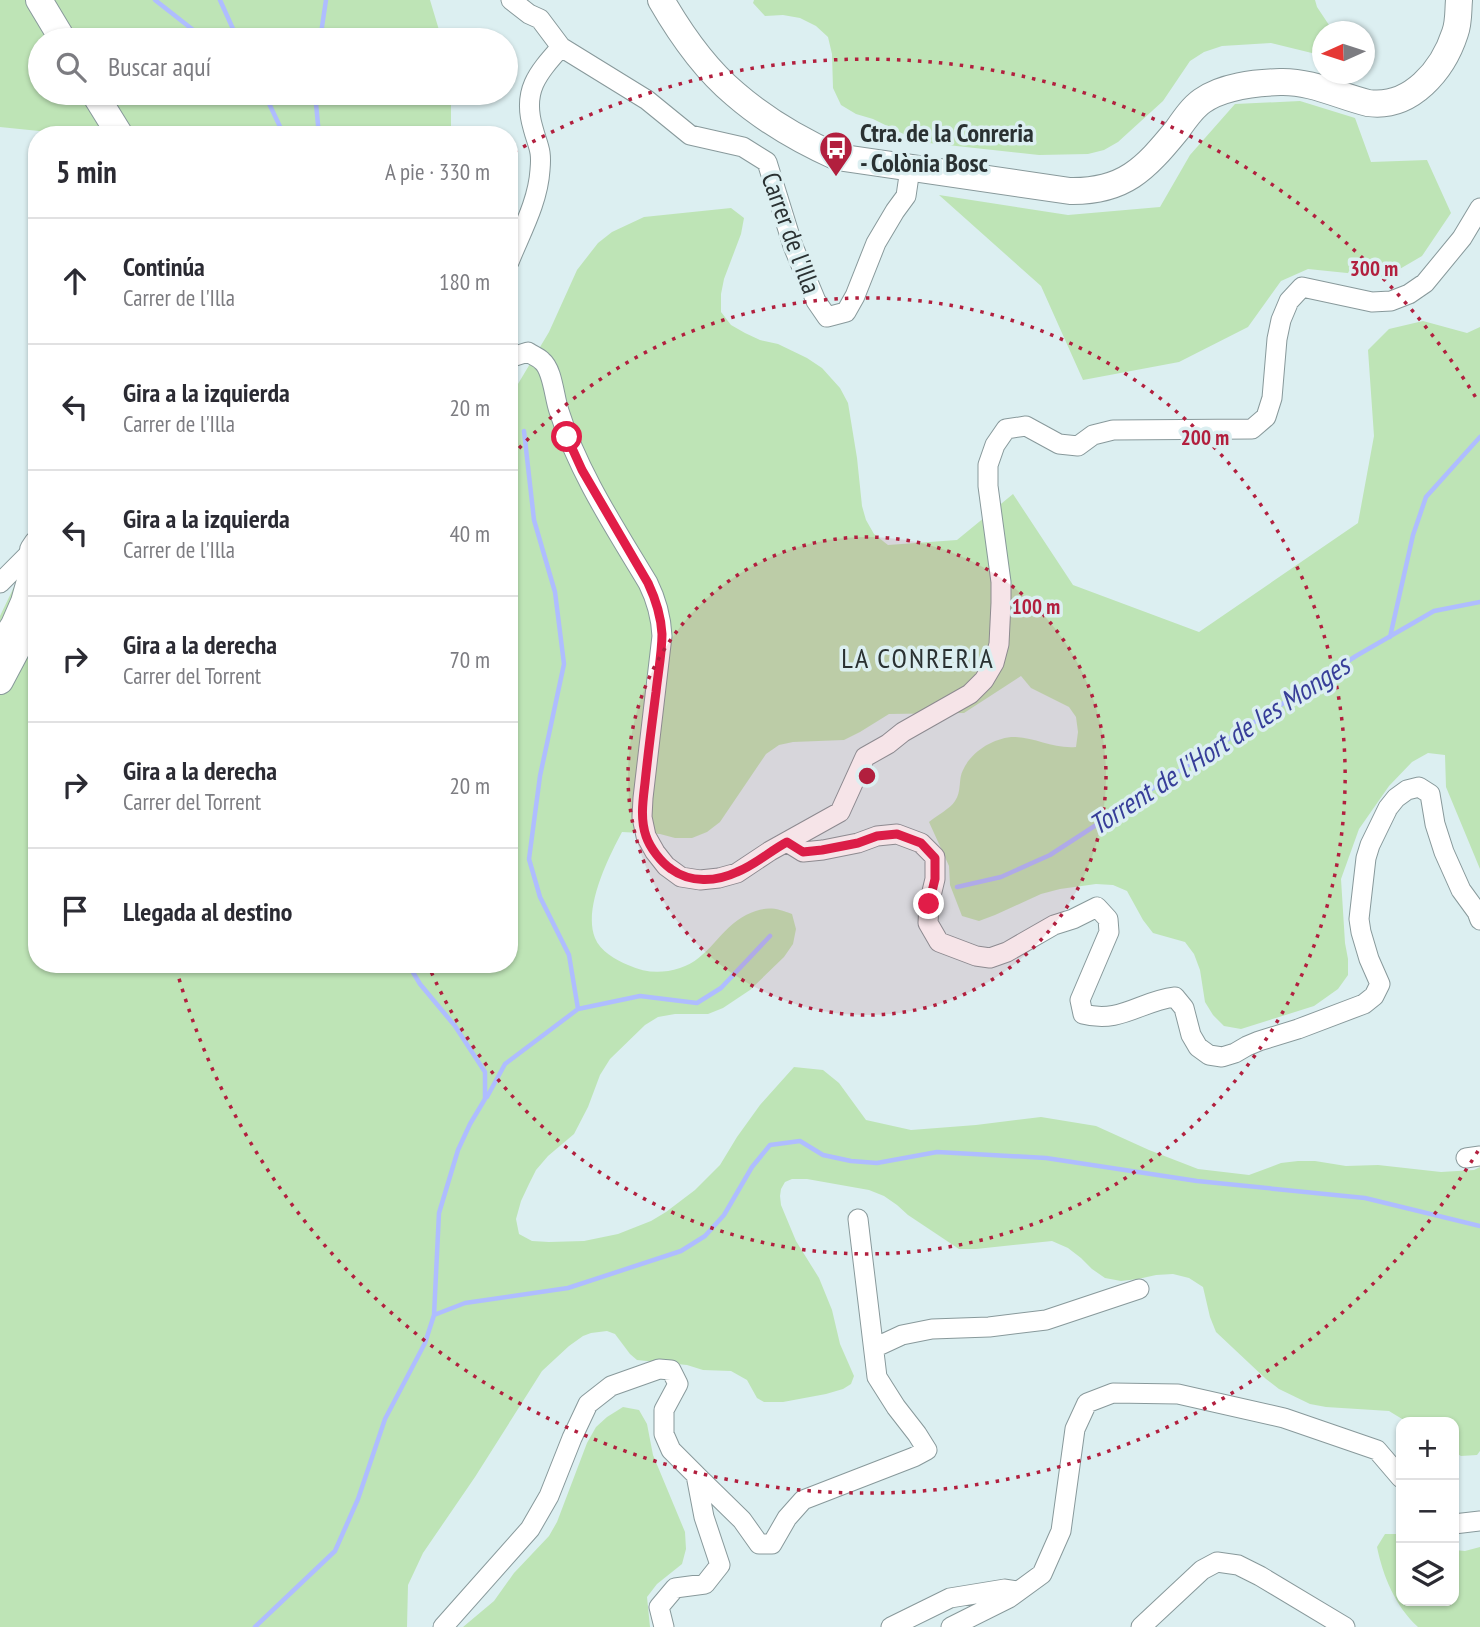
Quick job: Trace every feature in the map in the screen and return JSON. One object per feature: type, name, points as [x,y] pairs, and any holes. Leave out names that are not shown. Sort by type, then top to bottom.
[{"type":"street","points":[[39,0],[56,28]]},
{"type":"street","name":"Carrer de l'Illa","points":[[511,0],[540,19],[561,47],[646,100],[690,135],[743,147],[766,162],[793,246],[816,301],[827,317],[846,312],[876,243],[906,196],[910,169]]},
{"type":"street","points":[[661,0],[698,54],[734,93],[785,129],[837,157],[1070,191],[1088,191],[1120,183],[1134,176],[1201,102],[1236,87],[1281,82],[1304,84],[1368,103],[1395,102],[1425,83],[1438,67],[1455,33],[1459,0]]},
{"type":"street","points":[[518,240],[538,190],[541,151],[529,116],[528,98],[542,68],[561,47]]},
{"type":"street","points":[[101,105],[114,126]]},
{"type":"street","points":[[518,355],[528,352],[544,362],[567,437],[582,470],[648,583],[661,617],[662,636],[642,817],[646,836],[666,866],[681,877],[700,880],[719,878],[737,873],[840,812],[865,757],[970,694],[984,680],[994,663],[999,644],[1001,582],[988,486],[988,465],[995,445],[1006,429],[1026,426],[1059,444],[1078,446],[1093,435],[1113,430],[1252,429],[1266,417],[1272,398],[1281,320],[1289,301],[1302,286],[1372,302],[1391,301],[1409,294],[1425,283],[1462,237],[1480,208]]},
{"type":"street","points":[[0,583],[28,565]]},
{"type":"street","points":[[0,599],[28,568]]},
{"type":"street","points":[[0,647],[14,625],[28,587]]},
{"type":"street","points":[[0,681],[28,628]]},
{"type":"street","points":[[0,700],[28,658]]},
{"type":"street","points":[[787,842],[803,852],[897,834],[921,843],[935,858],[935,879],[928,923],[939,942],[976,956],[990,958],[1007,952],[1054,925],[1097,907],[1108,919],[1109,932],[1080,1000],[1083,1014],[1110,1017],[1161,999],[1175,997],[1184,1008],[1191,1035],[1198,1047],[1209,1055],[1222,1057],[1364,1004],[1374,996],[1380,984],[1369,959],[1359,919],[1366,858],[1388,808],[1407,790],[1419,788],[1430,794],[1435,824],[1444,852],[1461,890],[1480,920]]},
{"type":"street","points":[[443,1627],[530,1529],[549,1496],[588,1404],[611,1387],[659,1369],[671,1370],[678,1384],[664,1410],[664,1434],[671,1450],[743,1520],[759,1544],[772,1544],[786,1518],[803,1500],[927,1450],[877,1377],[858,1219]]},
{"type":"street","points":[[874,1348],[902,1335],[932,1329],[989,1327],[1046,1320],[1139,1289]]},
{"type":"street","points":[[951,1627],[1009,1598],[1042,1574],[1061,1531],[1075,1429],[1087,1403],[1113,1393],[1178,1394],[1284,1418],[1377,1450],[1396,1472]]},
{"type":"street","points":[[664,1627],[659,1607],[675,1588],[705,1584],[720,1565],[704,1517],[696,1475]]},
{"type":"street","points":[[1459,1523],[1480,1521]]},
{"type":"street","points":[[1141,1627],[1202,1570],[1217,1562],[1238,1565],[1260,1576],[1345,1627]]},
{"type":"street","points":[[891,1627],[950,1598],[1005,1589],[1018,1591]]},
{"type":"green space","points":[[0,0],[430,0],[438,28],[28,28],[28,105],[451,105],[451,126],[28,126],[28,130],[0,127]]},
{"type":"green space","points":[[754,0],[1315,0],[1326,21],[1312,21],[1312,53],[1271,43],[1222,46],[1204,52],[1190,61],[1163,101],[1118,142],[1104,150],[1088,154],[1039,155],[920,142],[873,119],[856,114],[841,105],[833,88],[832,54],[828,37],[816,26],[800,18],[765,16],[753,3]]},
{"type":"green space","points":[[1300,101],[1355,118],[1371,162],[1427,160],[1451,213],[1422,256],[1386,277],[1308,269],[1281,281],[1248,327],[1179,362],[1083,380],[1041,286],[939,195],[1068,215],[1160,207],[1190,155],[1235,104]]},
{"type":"green space","points":[[731,208],[744,218],[741,234],[724,279],[721,312],[731,325],[745,333],[778,344],[807,358],[822,368],[840,388],[848,403],[866,520],[874,534],[888,545],[957,540],[1013,494],[1073,585],[1199,632],[1358,523],[1374,436],[1368,350],[1389,329],[1423,321],[1467,333],[1480,327],[1480,869],[1446,787],[1445,755],[1428,753],[1412,762],[1389,786],[1359,829],[1341,879],[1348,975],[1338,989],[1314,1006],[1241,1029],[1224,1026],[1205,1002],[1200,970],[1194,954],[1185,942],[1153,933],[1127,891],[1113,885],[1096,884],[1041,894],[979,921],[962,916],[950,885],[949,866],[929,822],[955,801],[967,763],[983,748],[997,740],[1011,737],[1076,747],[1076,717],[1069,707],[1031,688],[1021,676],[964,713],[889,714],[844,740],[779,745],[766,754],[720,822],[707,832],[692,838],[675,838],[660,834],[622,832],[599,884],[592,913],[592,926],[597,943],[609,954],[635,968],[654,972],[673,970],[690,964],[737,921],[764,909],[792,914],[796,929],[793,944],[784,957],[750,990],[723,1008],[708,1014],[658,1017],[645,1025],[610,1059],[574,1134],[536,1170],[521,1201],[516,1219],[519,1234],[532,1241],[584,1241],[618,1234],[666,1212],[695,1190],[720,1165],[760,1105],[794,1067],[823,1070],[839,1083],[866,1120],[911,1130],[1041,1117],[1096,1126],[1198,1169],[1249,1175],[1281,1163],[1298,1161],[1346,1166],[1378,1165],[1441,1172],[1474,1170],[1480,1167],[1480,1451],[1477,1455],[1459,1455],[1459,1417],[1399,1417],[1389,1411],[1326,1407],[1310,1404],[1279,1389],[1216,1332],[1203,1287],[1189,1278],[1173,1274],[1121,1281],[1105,1278],[1068,1248],[1052,1241],[959,1249],[884,1196],[869,1190],[807,1179],[792,1179],[785,1182],[781,1189],[781,1205],[796,1241],[819,1278],[832,1310],[840,1344],[854,1376],[851,1384],[843,1389],[783,1402],[764,1402],[757,1398],[747,1380],[731,1371],[703,1370],[687,1365],[637,1360],[615,1334],[607,1331],[591,1333],[569,1346],[542,1371],[423,1553],[408,1585],[407,1627],[0,1627],[0,616],[28,558],[28,973],[518,973],[518,384],[549,332],[577,270],[598,243],[612,232],[644,217]]},
{"type":"green space","points":[[623,1407],[639,1410],[647,1424],[653,1455],[685,1532],[686,1549],[682,1564],[657,1584],[647,1597],[650,1627],[463,1627],[494,1601],[514,1573],[549,1536],[596,1427]]},
{"type":"green space","points":[[1385,1534],[1396,1534],[1396,1598],[1383,1569],[1377,1547]]},
{"type":"green space","points":[[1480,1547],[1480,1627],[1418,1627],[1401,1606],[1459,1606],[1459,1550]]},
{"type":"waterway","points":[[155,0],[191,28]]},
{"type":"waterway","points":[[220,0],[233,28]]},
{"type":"waterway","points":[[322,28],[326,0]]},
{"type":"waterway","points":[[270,105],[280,126]]},
{"type":"waterway","points":[[316,105],[318,126]]},
{"type":"waterway","points":[[487,1097],[505,1064],[578,1009],[569,955],[540,897],[529,859],[540,776],[564,664],[555,592],[534,520],[524,431]]},
{"type":"waterway","points":[[1390,637],[1413,535],[1426,497],[1480,437]]},
{"type":"waterway","name":"Torrent de l'Hort de les Monges","points":[[957,887],[1001,877],[1050,855],[1356,656],[1434,611],[1480,602]]},
{"type":"waterway","name":"Torrent de l'Hort de les Monges","points":[[578,1009],[640,996],[697,1003],[721,988],[770,936]]},
{"type":"waterway","points":[[255,1627],[335,1551],[358,1499],[385,1419],[425,1343],[434,1315],[439,1213],[458,1150],[485,1099],[485,1072],[455,1026],[413,973]]},
{"type":"waterway","points":[[434,1315],[465,1303],[568,1288],[681,1251],[705,1236],[724,1215],[752,1167],[770,1145],[800,1141],[823,1155],[877,1163],[937,1152],[1046,1158],[1197,1181],[1365,1198],[1480,1226]]},
{"type":"place","name":"Ctra. de la Conreria - Colònia Bosc","points":[[836,178]]},
{"type":"district","name":"LA CONRERIA","points":[[918,658]]},
{"type":"route","points":[[567,437],[582,470],[648,583],[661,617],[662,636],[642,817],[646,836],[655,852],[666,866],[681,877],[700,880],[737,873],[787,842],[803,852],[897,834],[921,843],[935,858],[935,879],[929,904]]}]
